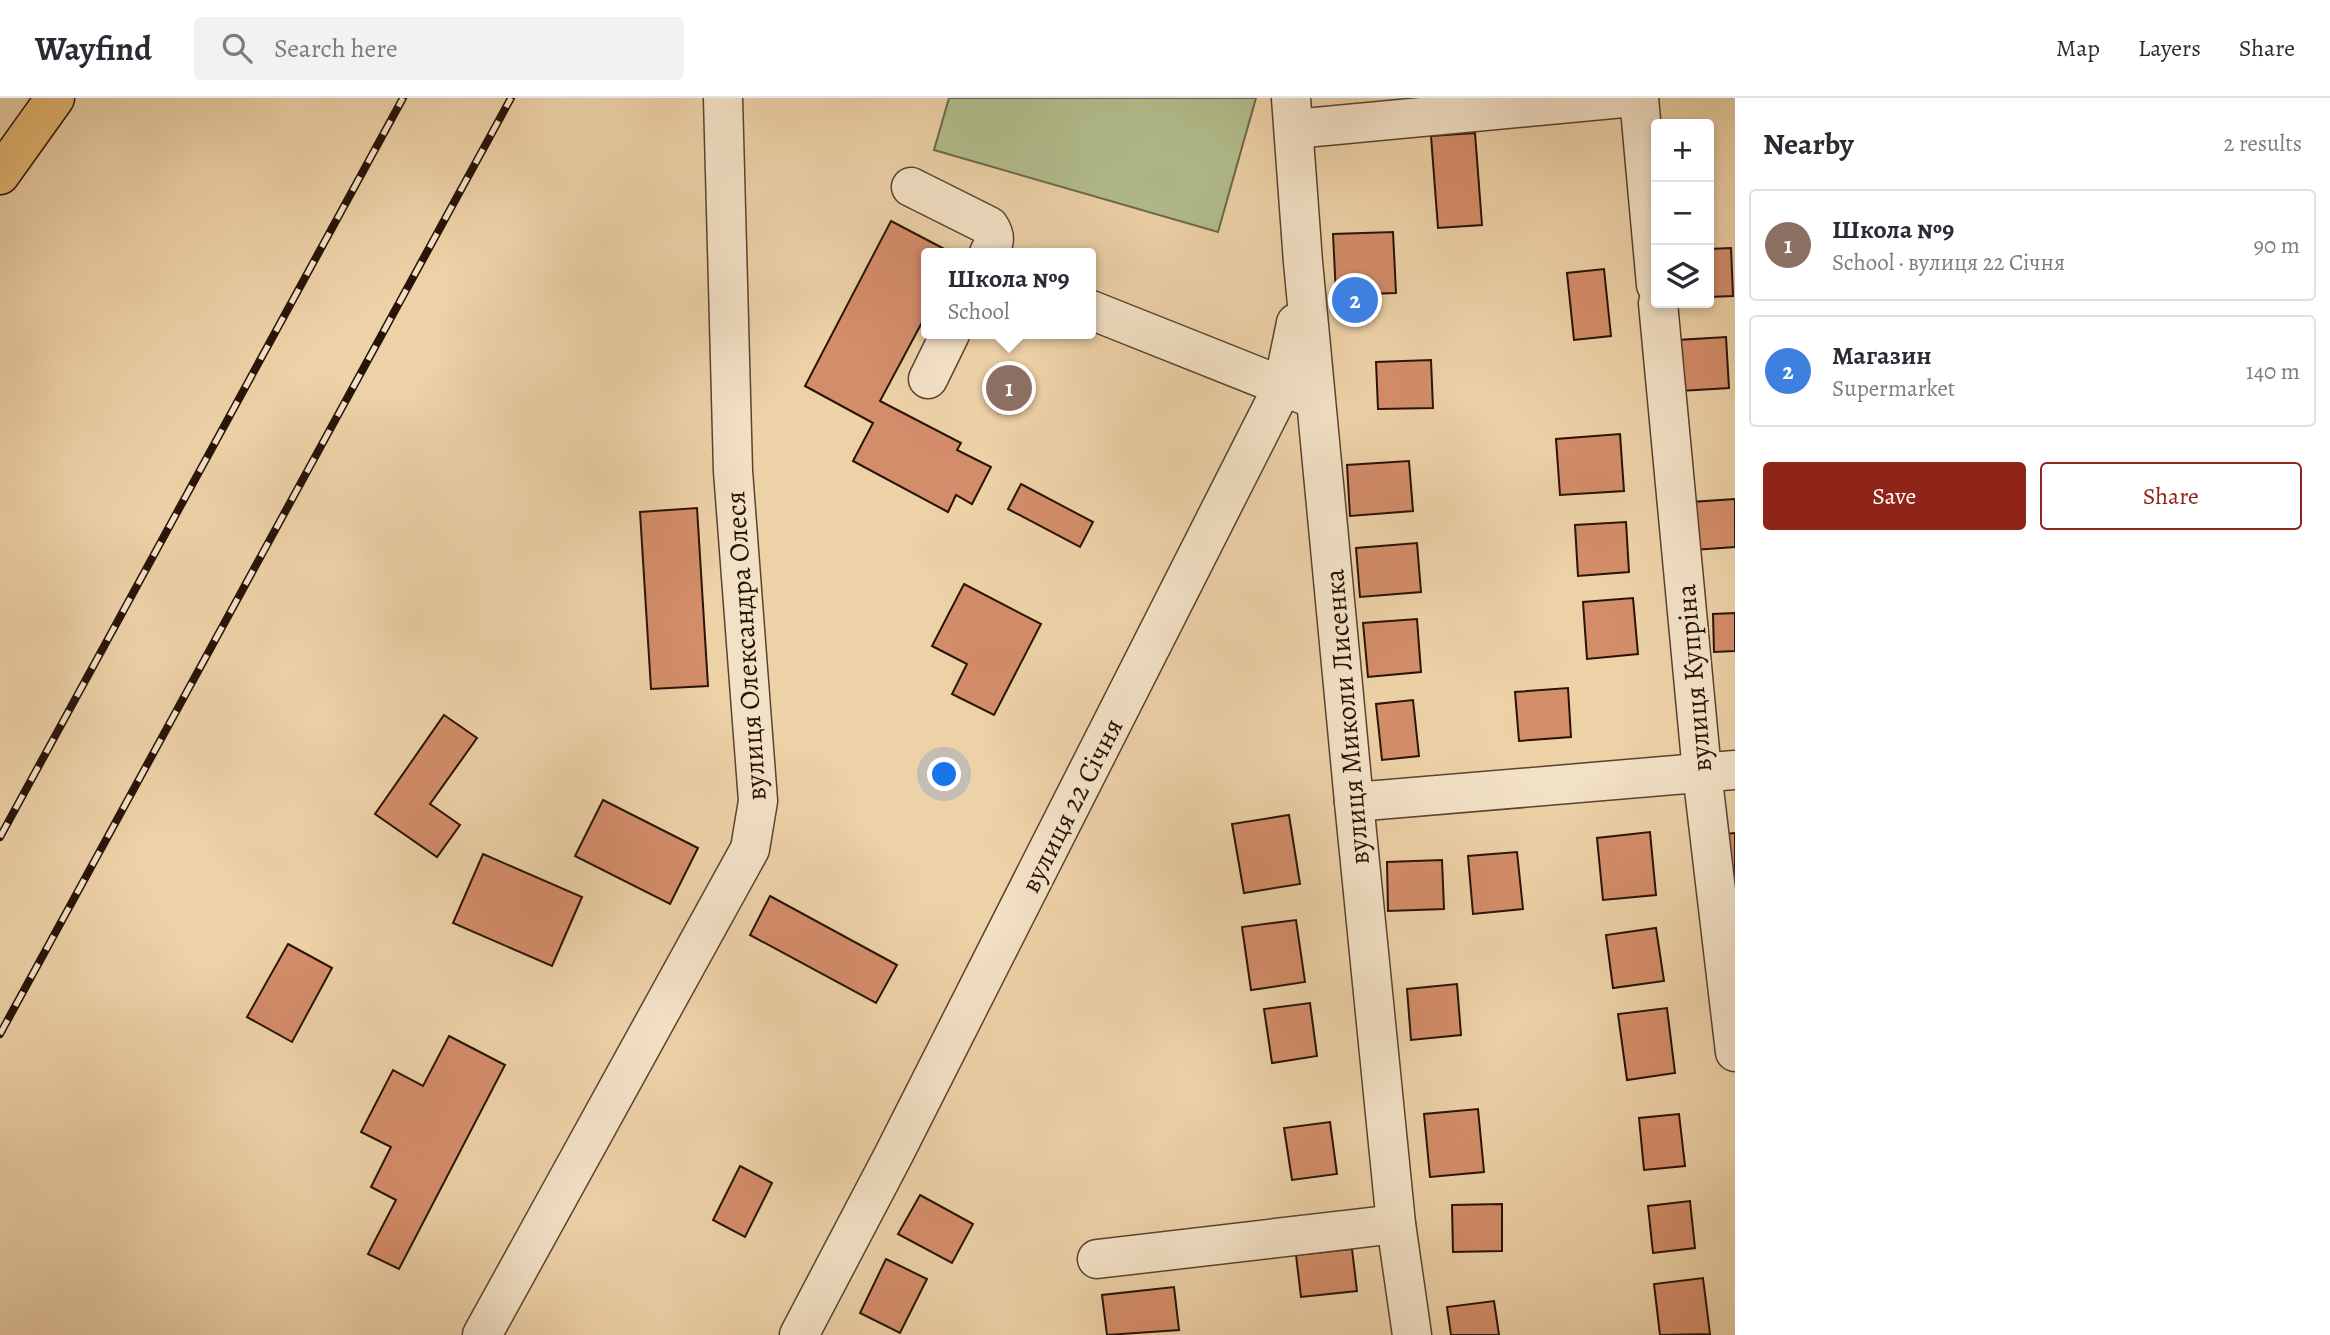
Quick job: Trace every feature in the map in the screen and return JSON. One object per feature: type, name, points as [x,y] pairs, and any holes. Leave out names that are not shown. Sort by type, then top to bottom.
[{"type":"highway","points":[[0,175],[55,98]]},
{"type":"street","name":"вулиця Олександра Олеся","points":[[482,1335],[750,849],[758,801],[733,471],[723,98]]},
{"type":"street","points":[[1293,114],[1623,98]]},
{"type":"street","points":[[1639,98],[1652,245]]},
{"type":"street","name":"вулиця 22 Січня","points":[[799,1335],[1300,393],[1294,348],[1303,262],[1293,114]]},
{"type":"street","points":[[912,187],[989,226],[994,233],[992,248]]},
{"type":"street","name":"вулиця Купріна","points":[[1659,308],[1718,771],[1735,1052]]},
{"type":"street","points":[[1096,312],[1300,393]]},
{"type":"street","points":[[928,379],[948,339]]},
{"type":"street","name":"вулиця Миколи Лисенка","points":[[1300,393],[1354,802],[1396,1224],[1412,1335]]},
{"type":"street","points":[[1354,802],[1718,771]]},
{"type":"street","points":[[1097,1259],[1396,1224]]},
{"type":"green space","points":[[949,98],[1256,98],[1218,232],[934,150]]},
{"type":"building","points":[[1475,133],[1482,225],[1438,228],[1431,136]]},
{"type":"building","points":[[891,221],[942,248],[921,248],[921,324],[880,401],[961,443],[957,450],[991,467],[972,504],[956,495],[948,512],[853,461],[873,423],[805,386]]},
{"type":"building","points":[[1393,232],[1396,293],[1336,295],[1333,234]]},
{"type":"building","points":[[1731,248],[1733,296],[1714,297],[1714,249]]},
{"type":"building","points":[[1604,269],[1611,336],[1574,340],[1567,273]]},
{"type":"building","points":[[1726,337],[1729,388],[1680,391],[1677,340]]},
{"type":"building","points":[[1431,360],[1433,408],[1378,409],[1376,362]]},
{"type":"building","points":[[1620,434],[1624,491],[1560,495],[1556,439]]},
{"type":"building","points":[[1409,461],[1413,511],[1350,516],[1347,465]]},
{"type":"building","points":[[1021,484],[1093,522],[1080,547],[1008,509]]},
{"type":"building","points":[[1735,499],[1735,547],[1694,550],[1691,502]]},
{"type":"building","points":[[697,508],[708,686],[651,689],[640,512]]},
{"type":"building","points":[[1626,522],[1629,572],[1578,576],[1575,525]]},
{"type":"building","points":[[1417,543],[1421,592],[1360,597],[1356,548]]},
{"type":"building","points":[[964,584],[1041,624],[994,715],[952,694],[967,664],[932,646]]},
{"type":"building","points":[[1633,598],[1638,654],[1587,659],[1583,602]]},
{"type":"building","points":[[1735,613],[1735,651],[1714,652],[1713,614]]},
{"type":"building","points":[[1417,619],[1421,672],[1368,677],[1363,623]]},
{"type":"building","points":[[1568,688],[1571,737],[1519,741],[1515,692]]},
{"type":"building","points":[[1413,700],[1419,756],[1382,760],[1376,704]]},
{"type":"building","points":[[444,715],[477,738],[430,804],[460,825],[437,857],[375,814]]},
{"type":"building","points":[[603,800],[698,848],[670,904],[575,856]]},
{"type":"building","points":[[1289,815],[1300,884],[1244,893],[1232,824]]},
{"type":"building","points":[[1650,832],[1656,895],[1603,900],[1597,838]]},
{"type":"building","points":[[1735,833],[1735,879],[1730,880],[1726,834]]},
{"type":"building","points":[[1517,852],[1523,909],[1473,914],[1468,856]]},
{"type":"building","points":[[483,854],[582,897],[552,966],[453,923]]},
{"type":"building","points":[[1442,860],[1444,909],[1388,911],[1387,862]]},
{"type":"building","points":[[770,896],[897,965],[876,1003],[750,935]]},
{"type":"building","points":[[1296,920],[1305,982],[1251,990],[1242,927]]},
{"type":"building","points":[[1656,928],[1664,981],[1613,988],[1606,935]]},
{"type":"building","points":[[288,944],[332,968],[292,1042],[247,1017]]},
{"type":"building","points":[[1457,984],[1461,1035],[1411,1040],[1407,989]]},
{"type":"building","points":[[1310,1003],[1317,1056],[1272,1063],[1264,1009]]},
{"type":"building","points":[[1667,1008],[1675,1073],[1627,1080],[1618,1014]]},
{"type":"building","points":[[449,1036],[505,1065],[399,1269],[368,1254],[396,1200],[371,1187],[391,1147],[361,1132],[393,1070],[423,1086]]},
{"type":"building","points":[[1478,1109],[1484,1172],[1430,1177],[1424,1114]]},
{"type":"building","points":[[1679,1114],[1685,1166],[1644,1170],[1639,1118]]},
{"type":"building","points":[[1330,1122],[1337,1174],[1292,1180],[1284,1128]]},
{"type":"building","points":[[740,1166],[772,1183],[745,1237],[713,1220]]},
{"type":"building","points":[[920,1195],[973,1224],[952,1263],[898,1234]]},
{"type":"building","points":[[1690,1201],[1695,1248],[1653,1253],[1648,1206]]},
{"type":"building","points":[[1502,1204],[1502,1251],[1453,1252],[1452,1205]]},
{"type":"building","points":[[1352,1249],[1357,1291],[1301,1297],[1296,1255]]},
{"type":"building","points":[[886,1259],[927,1279],[900,1333],[860,1313]]},
{"type":"building","points":[[1703,1278],[1710,1334],[1660,1335],[1654,1284]]},
{"type":"building","points":[[1174,1287],[1179,1330],[1107,1335],[1102,1295]]},
{"type":"building","points":[[1494,1301],[1499,1335],[1451,1335],[1447,1307]]},
{"type":"railway","points":[[0,837],[403,98]]},
{"type":"railway","points":[[0,1034],[511,98]]},
{"type":"place","name":"Магазин","points":[[1355,300]]},
{"type":"place","name":"Школа №9","points":[[1009,388]]}]
